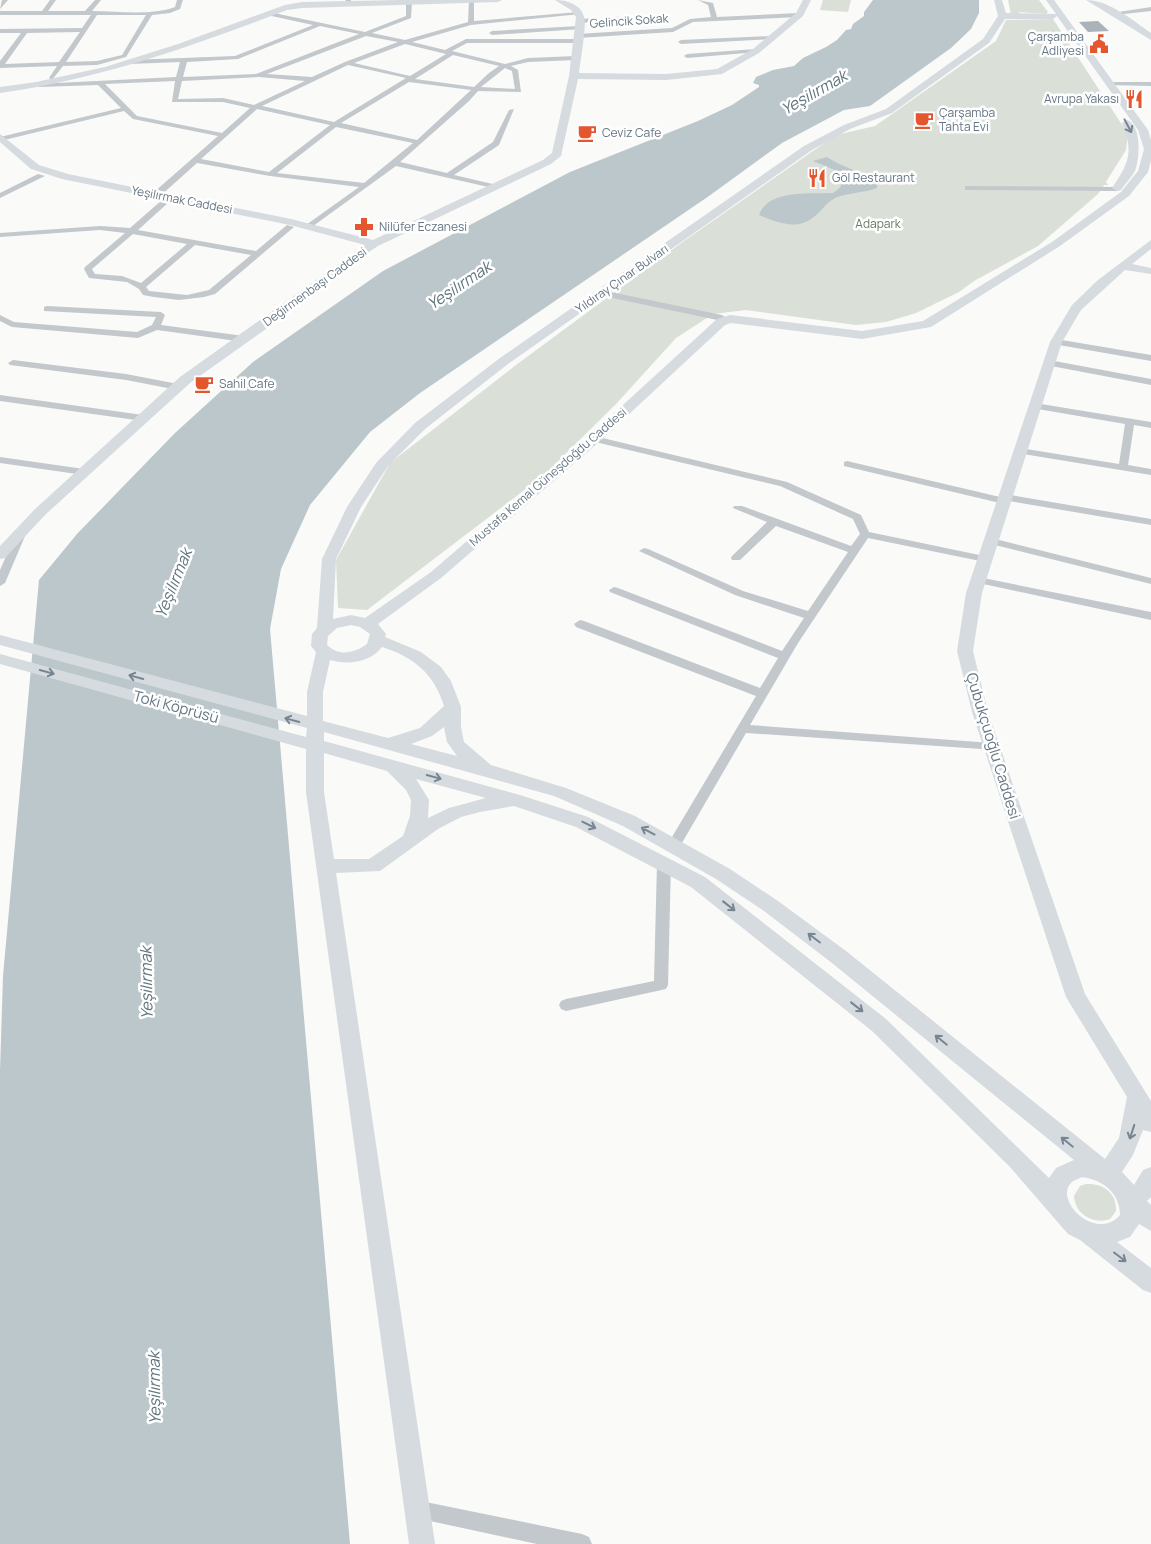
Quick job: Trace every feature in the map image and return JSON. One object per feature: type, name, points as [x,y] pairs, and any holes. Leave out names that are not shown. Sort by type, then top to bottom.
[{"type":"main road","points":[[0,88],[20,86],[52,78],[189,40],[288,4],[348,0],[498,0]]},
{"type":"main road","points":[[559,0],[574,8],[579,28]]},
{"type":"main road","points":[[574,76],[692,76],[719,72],[756,51],[772,38],[799,15],[807,0]]},
{"type":"main road","points":[[998,0],[1002,16],[1053,16]]},
{"type":"main road","points":[[1041,0],[1129,126],[1136,142],[1130,170],[1117,189],[1054,241]]},
{"type":"main road","points":[[727,317],[862,334],[927,324],[1124,194],[1147,173],[1148,149],[1143,130],[1050,0]]},
{"type":"main road","points":[[1090,0],[1115,13],[1151,37]]},
{"type":"main road","points":[[0,88],[40,85],[129,62],[269,14],[302,5],[406,1]]},
{"type":"main road","name":"Yıldıray Çınar Bulvarı","points":[[325,629],[328,559],[354,507],[383,463],[420,426],[504,361],[808,148],[847,127],[893,108],[986,41],[1002,16]]},
{"type":"main road","name":"Değirmenbaşı Caddesi","points":[[0,556],[24,527],[178,387],[371,246],[547,162],[557,154],[574,76],[579,28]]},
{"type":"main road","name":"Yeşilırmak Caddesi","points":[[1,140],[27,171],[41,176],[290,227],[371,246]]},
{"type":"main road","name":"Yeşilırmak Caddesi","points":[[1,140],[35,167],[66,176],[308,227],[371,246]]},
{"type":"main road","points":[[1130,170],[1147,173]]},
{"type":"main road","name":"Çubukçuoğlu Caddesi","points":[[1151,243],[1102,282],[1076,308],[1056,342],[974,592],[965,651],[980,712],[1076,997],[1138,1096],[1151,1122]]},
{"type":"main road","points":[[1124,266],[1151,271]]},
{"type":"main road","name":"Mustafa Kemal Güneşdoğdu Caddesi","points":[[368,624],[378,614],[436,574],[594,439],[727,317]]},
{"type":"main road","points":[[378,640],[374,628],[360,621],[341,621],[325,629],[318,640],[324,652],[315,692],[315,792],[422,1544]]},
{"type":"main road","points":[[0,640],[354,746],[391,766],[520,801],[582,822],[664,862],[698,882],[880,1025],[1018,1160],[1046,1189],[1058,1207],[1076,1227],[1101,1235],[1113,1234],[1122,1229],[1129,1221],[1132,1211],[1125,1189],[839,957],[771,906],[674,845],[629,821],[560,792],[388,744]]},
{"type":"main road","points":[[324,652],[340,658],[360,656],[368,652],[378,640]]},
{"type":"main road","points":[[378,640],[405,648],[426,661],[449,689],[453,707],[452,736],[456,745],[468,757],[498,774]]},
{"type":"main road","name":"Toki Köprüsü","points":[[0,659],[354,746]]},
{"type":"main road","points":[[354,746],[388,744],[417,738],[433,730],[453,707]]},
{"type":"main road","points":[[391,766],[419,794],[423,806],[410,840]]},
{"type":"main road","points":[[325,866],[373,866],[427,826],[457,810],[484,804],[520,801]]},
{"type":"main road","points":[[1058,1207],[1056,1191],[1061,1177],[1070,1170],[1081,1168],[1105,1172],[1113,1167],[1126,1149],[1135,1122],[1138,1096]]},
{"type":"main road","points":[[1130,1200],[1142,1192],[1151,1177]]},
{"type":"main road","points":[[1130,1200],[1151,1220]]},
{"type":"main road","points":[[1088,1232],[1151,1282]]},
{"type":"street","points":[[0,7],[5,0]]},
{"type":"street","points":[[44,12],[53,0]]},
{"type":"street","points":[[87,13],[98,0]]},
{"type":"street","points":[[0,12],[150,14],[178,8],[180,0]]},
{"type":"street","points":[[701,0],[711,4],[714,19]]},
{"type":"street","points":[[257,76],[409,17],[406,1]]},
{"type":"street","points":[[471,1],[471,23]]},
{"type":"street","points":[[1115,13],[1151,9]]},
{"type":"street","points":[[52,78],[95,14]]},
{"type":"street","points":[[0,66],[97,63],[124,56],[150,14]]},
{"type":"street","points":[[269,14],[405,42],[502,65],[515,70],[519,91],[476,89],[410,79],[347,63]]},
{"type":"street","name":"Gelincik Sokak","points":[[579,28],[672,30],[692,20],[799,15]]},
{"type":"street","points":[[270,174],[334,126],[410,79],[466,41],[579,28],[634,18]]},
{"type":"street","points":[[156,195],[255,107],[310,79],[347,63],[405,42],[471,23],[512,20],[579,28]]},
{"type":"street","points":[[512,20],[514,32]]},
{"type":"street","points":[[129,62],[236,58],[318,24]]},
{"type":"street","points":[[492,33],[579,28]]},
{"type":"street","points":[[0,31],[84,30]]},
{"type":"street","points":[[672,30],[681,42],[681,48],[692,65],[692,76]]},
{"type":"street","points":[[0,66],[25,31]]},
{"type":"street","points":[[681,42],[772,38]]},
{"type":"street","points":[[687,56],[756,51]]},
{"type":"street","points":[[308,227],[394,163],[467,100],[502,65],[525,59],[576,58]]},
{"type":"street","points":[[184,60],[174,102],[223,100],[334,126],[418,142]]},
{"type":"street","points":[[40,85],[257,76],[310,79]]},
{"type":"street","points":[[100,82],[124,109],[135,118],[223,135]]},
{"type":"street","points":[[1110,84],[1151,84]]},
{"type":"street","points":[[1,140],[124,109]]},
{"type":"street","points":[[448,176],[496,143],[512,110]]},
{"type":"street","points":[[195,160],[270,174],[365,185]]},
{"type":"street","points":[[394,163],[494,187]]},
{"type":"street","points":[[0,196],[41,176]]},
{"type":"street","points":[[968,188],[1117,189]]},
{"type":"street","points":[[165,202],[88,269],[92,276],[132,281],[142,286],[146,293],[167,297],[201,297],[212,292],[290,227]]},
{"type":"street","points":[[0,235],[100,228],[132,231],[257,254]]},
{"type":"street","points":[[142,286],[194,242]]},
{"type":"street","points":[[604,291],[727,317]]},
{"type":"street","points":[[47,309],[161,315],[156,327]]},
{"type":"street","points":[[0,318],[12,324],[138,335],[156,327],[244,339]]},
{"type":"street","points":[[1056,342],[1151,358]]},
{"type":"street","points":[[13,363],[126,377],[178,387]]},
{"type":"street","points":[[1049,363],[1151,382]]},
{"type":"street","points":[[0,398],[143,418]]},
{"type":"street","points":[[1035,406],[1151,425]]},
{"type":"street","points":[[1123,467],[1130,422]]},
{"type":"street","points":[[594,439],[783,484],[857,516],[865,534]]},
{"type":"street","points":[[1020,451],[1151,472]]},
{"type":"street","points":[[0,460],[84,472]]},
{"type":"street","points":[[847,464],[1004,499],[1151,522]]},
{"type":"street","points":[[738,508],[854,551]]},
{"type":"street","points":[[736,558],[774,522]]},
{"type":"street","points":[[0,583],[24,527]]},
{"type":"street","points":[[674,845],[785,656],[865,534]]},
{"type":"street","points":[[865,534],[985,559]]},
{"type":"street","points":[[991,541],[1151,582]]},
{"type":"street","points":[[644,551],[739,593],[810,616]]},
{"type":"street","points":[[978,580],[1151,616]]},
{"type":"street","points":[[614,590],[785,656]]},
{"type":"street","points":[[580,624],[763,694]]},
{"type":"street","points":[[743,729],[992,748]]},
{"type":"street","points":[[566,1005],[661,985],[664,862]]},
{"type":"street","points":[[416,1508],[582,1544]]},
{"type":"green space","points":[[823,0],[851,0],[848,12],[820,10]]},
{"type":"green space","points":[[1008,0],[1039,0],[1048,12],[1046,14],[1019,12],[1020,15],[1011,15]]},
{"type":"green space","name":"Adapark","points":[[1053,19],[1128,134],[1126,150],[1106,182],[1108,185],[1104,185],[1098,194],[1038,246],[974,281],[959,292],[916,313],[886,322],[856,325],[746,310],[713,314],[676,338],[616,404],[544,475],[367,610],[338,608],[336,560],[390,463],[516,365],[684,241],[836,135],[875,126],[996,41],[1006,20]]},
{"type":"green space","points":[[1086,1184],[1103,1187],[1111,1194],[1116,1205],[1116,1211],[1110,1219],[1091,1219],[1081,1213],[1074,1196],[1080,1186]]},
{"type":"water","name":"Yeşilırmak","points":[[873,0],[979,0],[979,13],[971,29],[951,48],[870,106],[844,110],[782,143],[709,196],[420,393],[370,432],[310,505],[281,569],[270,629],[350,1544],[0,1544],[0,1071],[3,976],[39,580],[77,534],[175,433],[253,362],[383,271],[570,172],[698,121],[732,105],[759,87],[759,85],[753,83],[756,77],[773,70],[794,66],[803,58],[837,40],[864,16],[864,12]]},
{"type":"water","points":[[827,157],[877,181],[877,188],[835,198],[814,217],[799,224],[785,224],[759,215],[771,201],[781,197],[833,193],[838,189],[843,182],[842,173],[813,161]]},
{"type":"building","points":[[1098,21],[1109,31],[1088,32],[1079,22]]},
{"type":"place","name":"Çarşamba Adliyesi","points":[[1099,44]]},
{"type":"place","name":"Avrupa Yakası","points":[[1134,99]]},
{"type":"place","name":"Çarşamba Tahta Evi","points":[[924,120]]},
{"type":"place","name":"Ceviz Cafe","points":[[587,133]]},
{"type":"place","name":"Göl Restaurant","points":[[817,178]]},
{"type":"place","name":"Nilüfer Eczanesi","points":[[364,227]]},
{"type":"place","name":"Sahil Cafe","points":[[204,384]]}]
